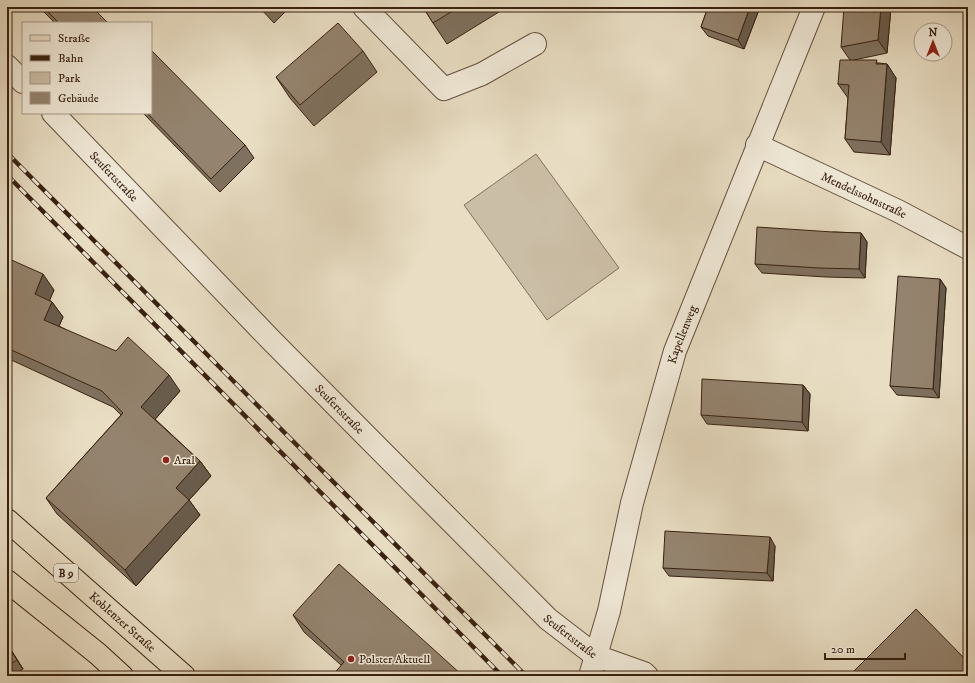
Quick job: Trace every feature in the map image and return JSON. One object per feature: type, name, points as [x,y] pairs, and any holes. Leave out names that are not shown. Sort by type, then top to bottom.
[{"type":"main road","name":"Koblenzer Straße","points":[[7,520],[184,676]]},
{"type":"main road","points":[[7,581],[98,654],[122,676]]},
{"type":"street","points":[[364,7],[444,89],[482,74],[535,44]]},
{"type":"street","name":"Kapellenweg","points":[[593,666],[608,611],[632,503],[675,351],[814,7]]},
{"type":"street","points":[[7,66],[22,81]]},
{"type":"street","name":"Seufertstraße","points":[[54,114],[272,340],[593,666],[644,673],[647,676]]},
{"type":"street","name":"Mendelssohnstraße","points":[[758,145],[898,211],[968,248]]},
{"type":"green space","points":[[536,154],[619,268],[547,320],[464,205]]},
{"type":"building","points":[[43,7],[92,7],[107,22],[58,22]]},
{"type":"building","points":[[423,7],[459,7],[433,23]]},
{"type":"building","points":[[708,7],[750,7],[738,40],[701,27]]},
{"type":"building","points":[[844,7],[881,7],[878,40],[841,47]]},
{"type":"building","points":[[338,23],[363,51],[300,105],[276,77]]},
{"type":"building","points":[[152,51],[245,145],[211,179],[148,114],[152,114]]},
{"type":"building","points":[[840,60],[877,60],[876,64],[887,64],[881,142],[845,139],[849,85],[838,84]]},
{"type":"building","points":[[757,227],[861,233],[859,269],[755,264]]},
{"type":"building","points":[[7,258],[43,274],[35,294],[52,302],[44,320],[116,351],[128,337],[169,375],[141,407],[200,461],[176,488],[189,500],[125,570],[46,498],[123,413],[102,391],[7,348]]},
{"type":"building","points":[[898,276],[940,279],[933,389],[890,386]]},
{"type":"building","points":[[702,379],[803,385],[802,422],[701,415]]},
{"type":"building","points":[[665,531],[770,537],[767,573],[663,568]]},
{"type":"building","points":[[339,564],[462,676],[332,676],[344,662],[293,615]]},
{"type":"building","points":[[916,609],[968,662],[968,676],[849,676]]},
{"type":"building","points":[[7,645],[17,660],[7,666]]},
{"type":"railway","points":[[7,153],[526,676]]},
{"type":"railway","points":[[7,175],[502,676]]},
{"type":"place","name":"Aral","points":[[166,460]]},
{"type":"place","name":"Polster Aktuell","points":[[351,659]]}]
